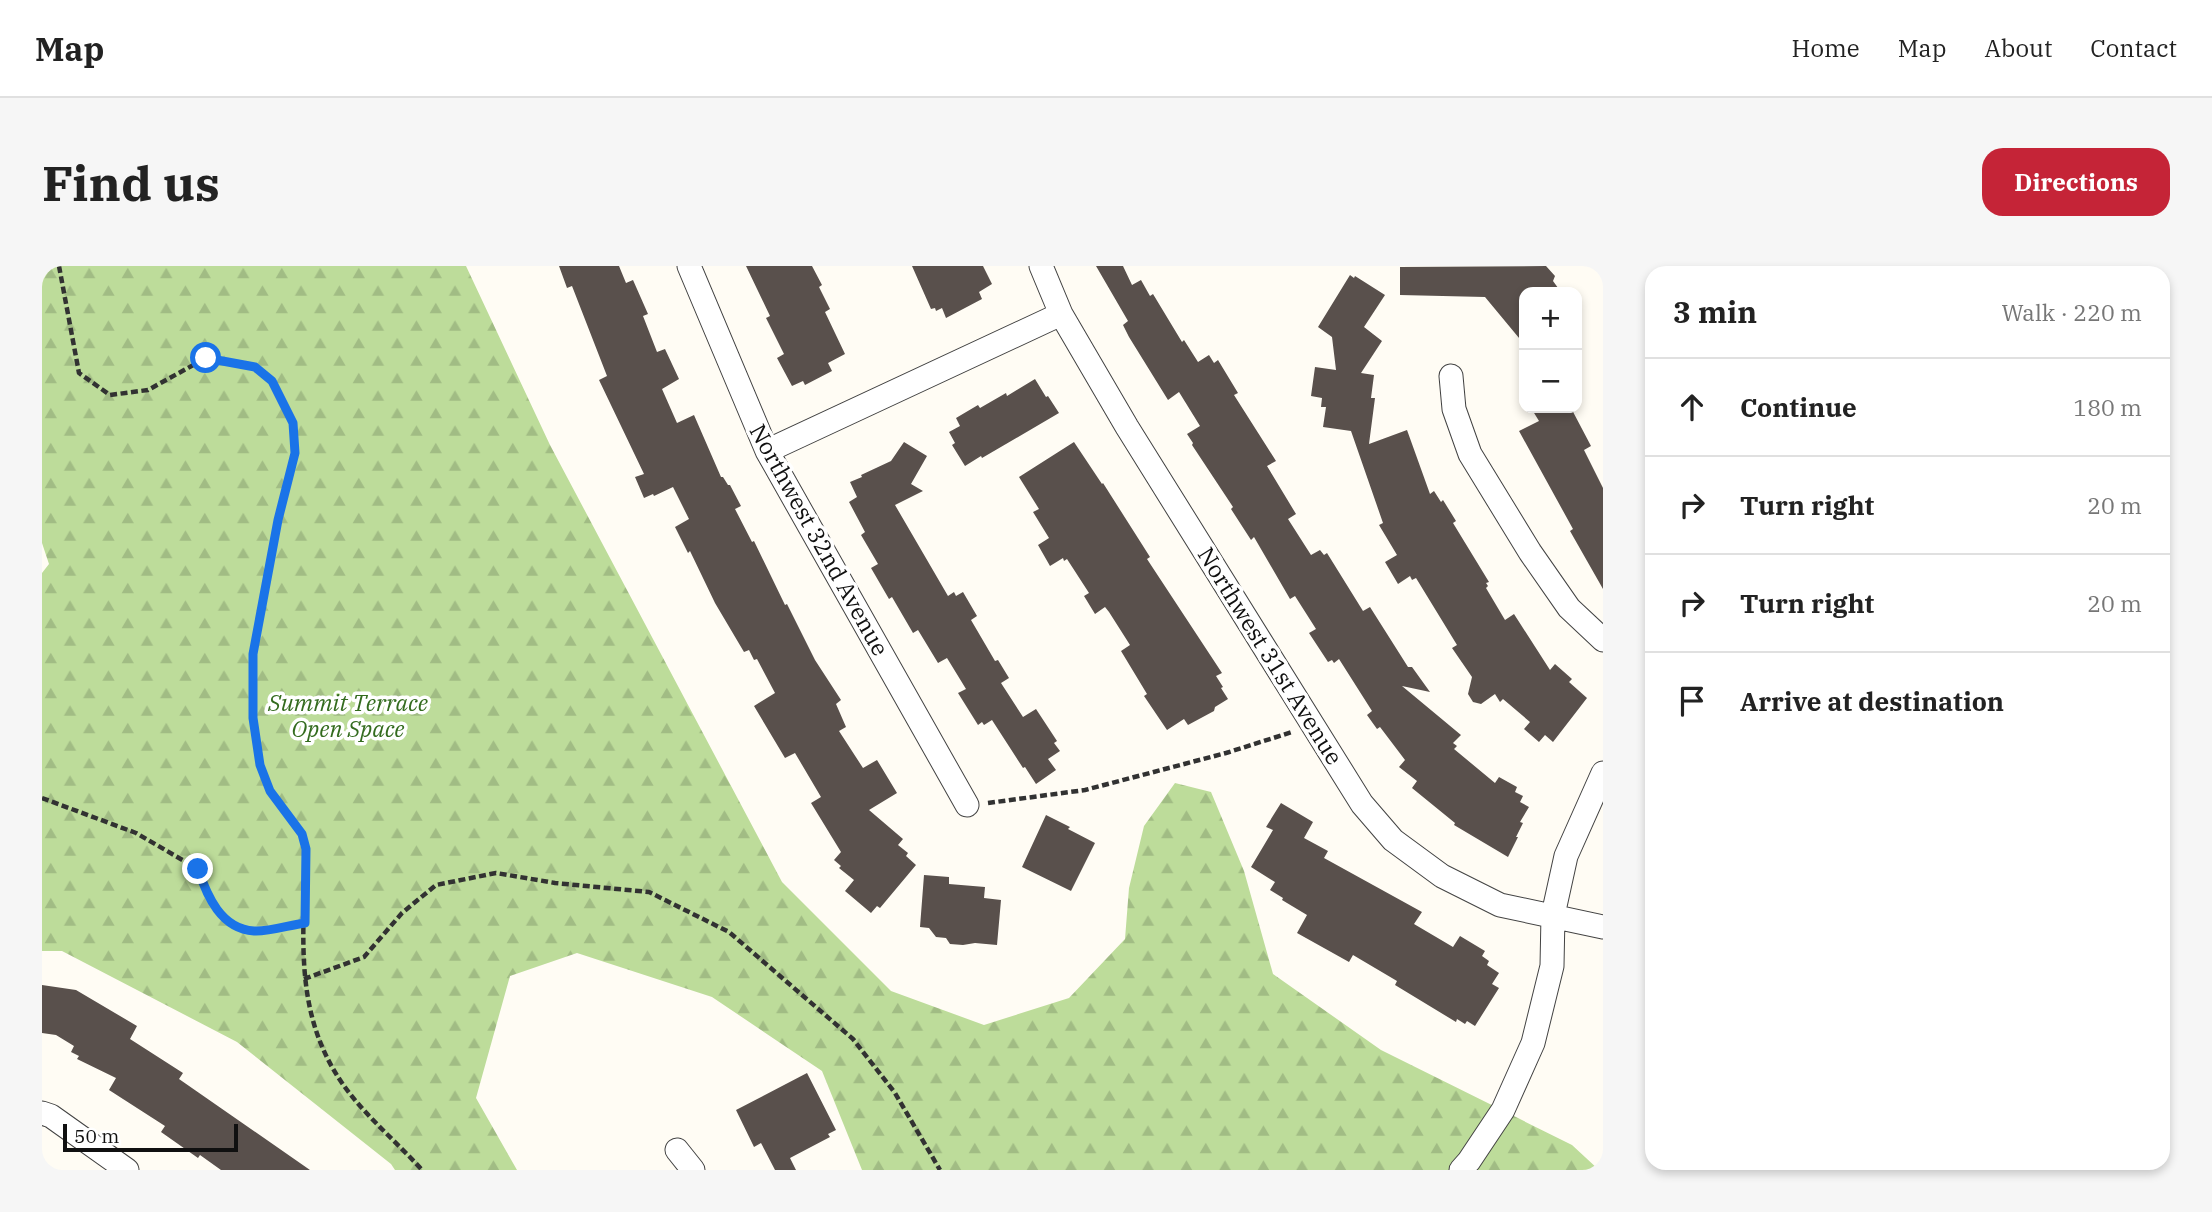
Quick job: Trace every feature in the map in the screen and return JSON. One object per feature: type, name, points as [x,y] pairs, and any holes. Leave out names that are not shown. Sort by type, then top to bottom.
[{"type":"street","name":"Northwest 32nd Avenue","points":[[689,266],[766,451],[967,805]]},
{"type":"street","name":"Northwest 31st Avenue","points":[[1041,266],[1061,314],[1127,427],[1362,804],[1393,840],[1442,876],[1500,905],[1603,926]]},
{"type":"street","points":[[766,451],[1061,314]]},
{"type":"street","points":[[1451,376],[1454,409],[1470,454],[1530,552],[1569,608],[1603,640]]},
{"type":"street","points":[[1461,1170],[1503,1110],[1533,1043],[1552,966],[1553,915],[1566,856],[1603,773]]},
{"type":"street","points":[[42,1113],[51,1116],[127,1170]]},
{"type":"street","points":[[677,1150],[694,1170]]},
{"type":"path","points":[[59,266],[79,373],[110,394],[148,390],[206,358],[255,367],[272,381],[293,423],[295,453],[278,520],[253,654],[253,718],[260,765],[270,791],[302,834],[306,849],[304,979],[313,1025],[324,1054],[342,1085],[422,1170]]},
{"type":"path","points":[[967,805],[1085,790],[1226,753],[1313,725]]},
{"type":"path","points":[[42,798],[136,833],[198,869],[208,897],[228,923],[254,931],[305,923]]},
{"type":"path","points":[[304,979],[364,957],[402,913],[436,885],[496,873],[555,883],[649,892],[729,932],[853,1038],[895,1093],[940,1170]]},
{"type":"green space","name":"Summit Terrace Open Space","points":[[42,266],[466,266],[550,445],[782,882],[891,991],[984,1025],[1069,998],[1125,939],[1129,888],[1144,826],[1175,783],[1211,792],[1244,871],[1273,974],[1381,1050],[1572,1145],[1599,1170],[862,1170],[822,1071],[712,997],[577,953],[510,976],[476,1098],[517,1170],[395,1170],[391,1164],[237,1042],[62,951],[42,951],[42,573],[49,564],[42,543]]},
{"type":"building","points":[[559,266],[619,266],[626,283],[633,280],[648,314],[643,316],[657,352],[665,349],[679,379],[662,389],[677,423],[694,415],[721,477],[730,485],[741,506],[735,509],[752,542],[754,541],[815,660],[841,700],[836,704],[846,727],[839,731],[863,768],[877,760],[897,793],[869,810],[903,839],[898,845],[916,865],[880,908],[877,906],[871,913],[845,891],[854,880],[839,868],[841,866],[834,860],[841,852],[811,803],[821,797],[795,753],[785,758],[754,706],[775,693],[757,659],[754,660],[749,650],[744,652],[675,527],[689,519],[673,487],[644,498],[635,477],[644,474],[599,380],[607,376],[572,286],[567,288]]},
{"type":"building","points":[[746,266],[812,266],[830,309],[825,312],[845,354],[828,363],[832,371],[805,385],[803,381],[792,386],[777,358],[784,354],[766,318],[770,316]]},
{"type":"building","points":[[912,266],[983,266],[992,284],[979,292],[982,299],[946,318],[942,308],[936,311],[935,308],[931,309]]},
{"type":"building","points":[[1096,266],[1123,266],[1132,285],[1141,280],[1150,296],[1153,294],[1182,342],[1184,340],[1198,362],[1209,355],[1214,363],[1218,360],[1238,393],[1234,395],[1276,461],[1267,466],[1296,514],[1288,519],[1311,555],[1320,550],[1324,555],[1327,553],[1363,611],[1370,607],[1408,667],[1412,667],[1430,692],[1402,686],[1461,735],[1453,743],[1457,746],[1454,749],[1495,783],[1499,777],[1517,787],[1515,792],[1523,796],[1520,802],[1529,807],[1520,822],[1523,823],[1508,857],[1454,825],[1455,823],[1412,788],[1417,781],[1399,767],[1405,760],[1380,727],[1377,729],[1367,715],[1372,711],[1339,659],[1334,663],[1332,660],[1328,662],[1309,633],[1316,629],[1295,596],[1290,599],[1254,537],[1251,540],[1231,509],[1233,507],[1192,445],[1187,434],[1200,426],[1179,392],[1168,400],[1129,337],[1123,325],[1128,321]]},
{"type":"building","points":[[1546,266],[1555,276],[1553,281],[1557,287],[1519,287],[1519,338],[1485,297],[1400,295],[1400,267]]},
{"type":"building","points":[[1350,275],[1385,295],[1364,327],[1382,341],[1361,373],[1374,375],[1371,398],[1375,398],[1369,444],[1407,430],[1430,494],[1434,491],[1441,502],[1443,500],[1456,521],[1453,523],[1489,582],[1486,583],[1486,588],[1505,620],[1514,614],[1550,670],[1555,664],[1572,679],[1569,682],[1587,698],[1553,742],[1545,735],[1539,742],[1524,729],[1530,722],[1503,699],[1500,702],[1495,694],[1481,704],[1473,702],[1468,694],[1472,677],[1452,648],[1457,645],[1416,578],[1412,580],[1410,576],[1398,584],[1385,562],[1397,555],[1379,525],[1383,523],[1351,431],[1323,427],[1326,407],[1321,407],[1322,398],[1311,396],[1315,367],[1336,370],[1332,337],[1318,327]]},
{"type":"building","points":[[1035,379],[1059,413],[965,466],[952,445],[955,443],[949,432],[960,426],[956,418],[978,405],[980,408],[1006,393],[1007,396]]},
{"type":"building","points":[[1534,413],[1574,413],[1591,446],[1584,450],[1603,488],[1603,589],[1519,431],[1539,421]]},
{"type":"building","points":[[904,442],[927,456],[911,484],[923,491],[895,505],[948,596],[954,592],[956,596],[963,592],[977,616],[971,620],[995,661],[998,660],[1009,678],[1001,683],[1023,717],[1036,709],[1057,741],[1054,743],[1060,751],[1048,759],[1056,770],[1036,784],[992,720],[978,725],[958,693],[966,689],[947,658],[938,663],[918,630],[913,633],[892,597],[889,599],[871,568],[878,564],[861,535],[865,532],[849,502],[857,497],[850,482],[891,461]]},
{"type":"building","points":[[1074,442],[1103,483],[1150,557],[1147,559],[1222,673],[1216,676],[1228,699],[1215,707],[1214,711],[1188,725],[1184,719],[1167,730],[1144,696],[1147,694],[1121,651],[1130,645],[1109,612],[1105,607],[1095,614],[1084,596],[1089,593],[1067,559],[1064,561],[1063,558],[1050,566],[1038,545],[1049,538],[1033,512],[1039,509],[1019,477]]},
{"type":"building","points":[[1281,803],[1313,822],[1304,838],[1328,851],[1324,858],[1422,912],[1414,924],[1453,947],[1460,936],[1485,951],[1482,956],[1489,961],[1487,965],[1499,973],[1492,984],[1499,988],[1475,1026],[1467,1021],[1465,1024],[1457,1019],[1456,1022],[1395,985],[1397,981],[1353,955],[1349,962],[1297,933],[1307,915],[1270,890],[1275,882],[1251,867],[1273,830],[1266,827]]},
{"type":"building","points":[[1046,815],[1095,843],[1071,891],[1022,867]]},
{"type":"building","points":[[924,875],[949,877],[949,884],[985,887],[984,898],[1001,900],[997,945],[950,944],[946,938],[936,937],[929,928],[920,927]]},
{"type":"building","points":[[42,985],[76,990],[137,1026],[130,1039],[183,1073],[179,1079],[310,1170],[221,1170],[200,1155],[198,1158],[161,1132],[165,1126],[109,1090],[116,1078],[77,1059],[79,1056],[71,1052],[74,1046],[56,1035],[42,1033]]},
{"type":"building","points":[[807,1073],[836,1130],[828,1134],[830,1137],[790,1158],[796,1170],[775,1170],[761,1143],[754,1147],[736,1110]]},
{"type":"route","points":[[198,869],[208,897],[228,923],[254,931],[305,923],[306,849],[294,820],[270,791],[260,765],[253,718],[253,654],[278,520],[295,453],[293,423],[272,381],[255,367],[206,358]]}]
